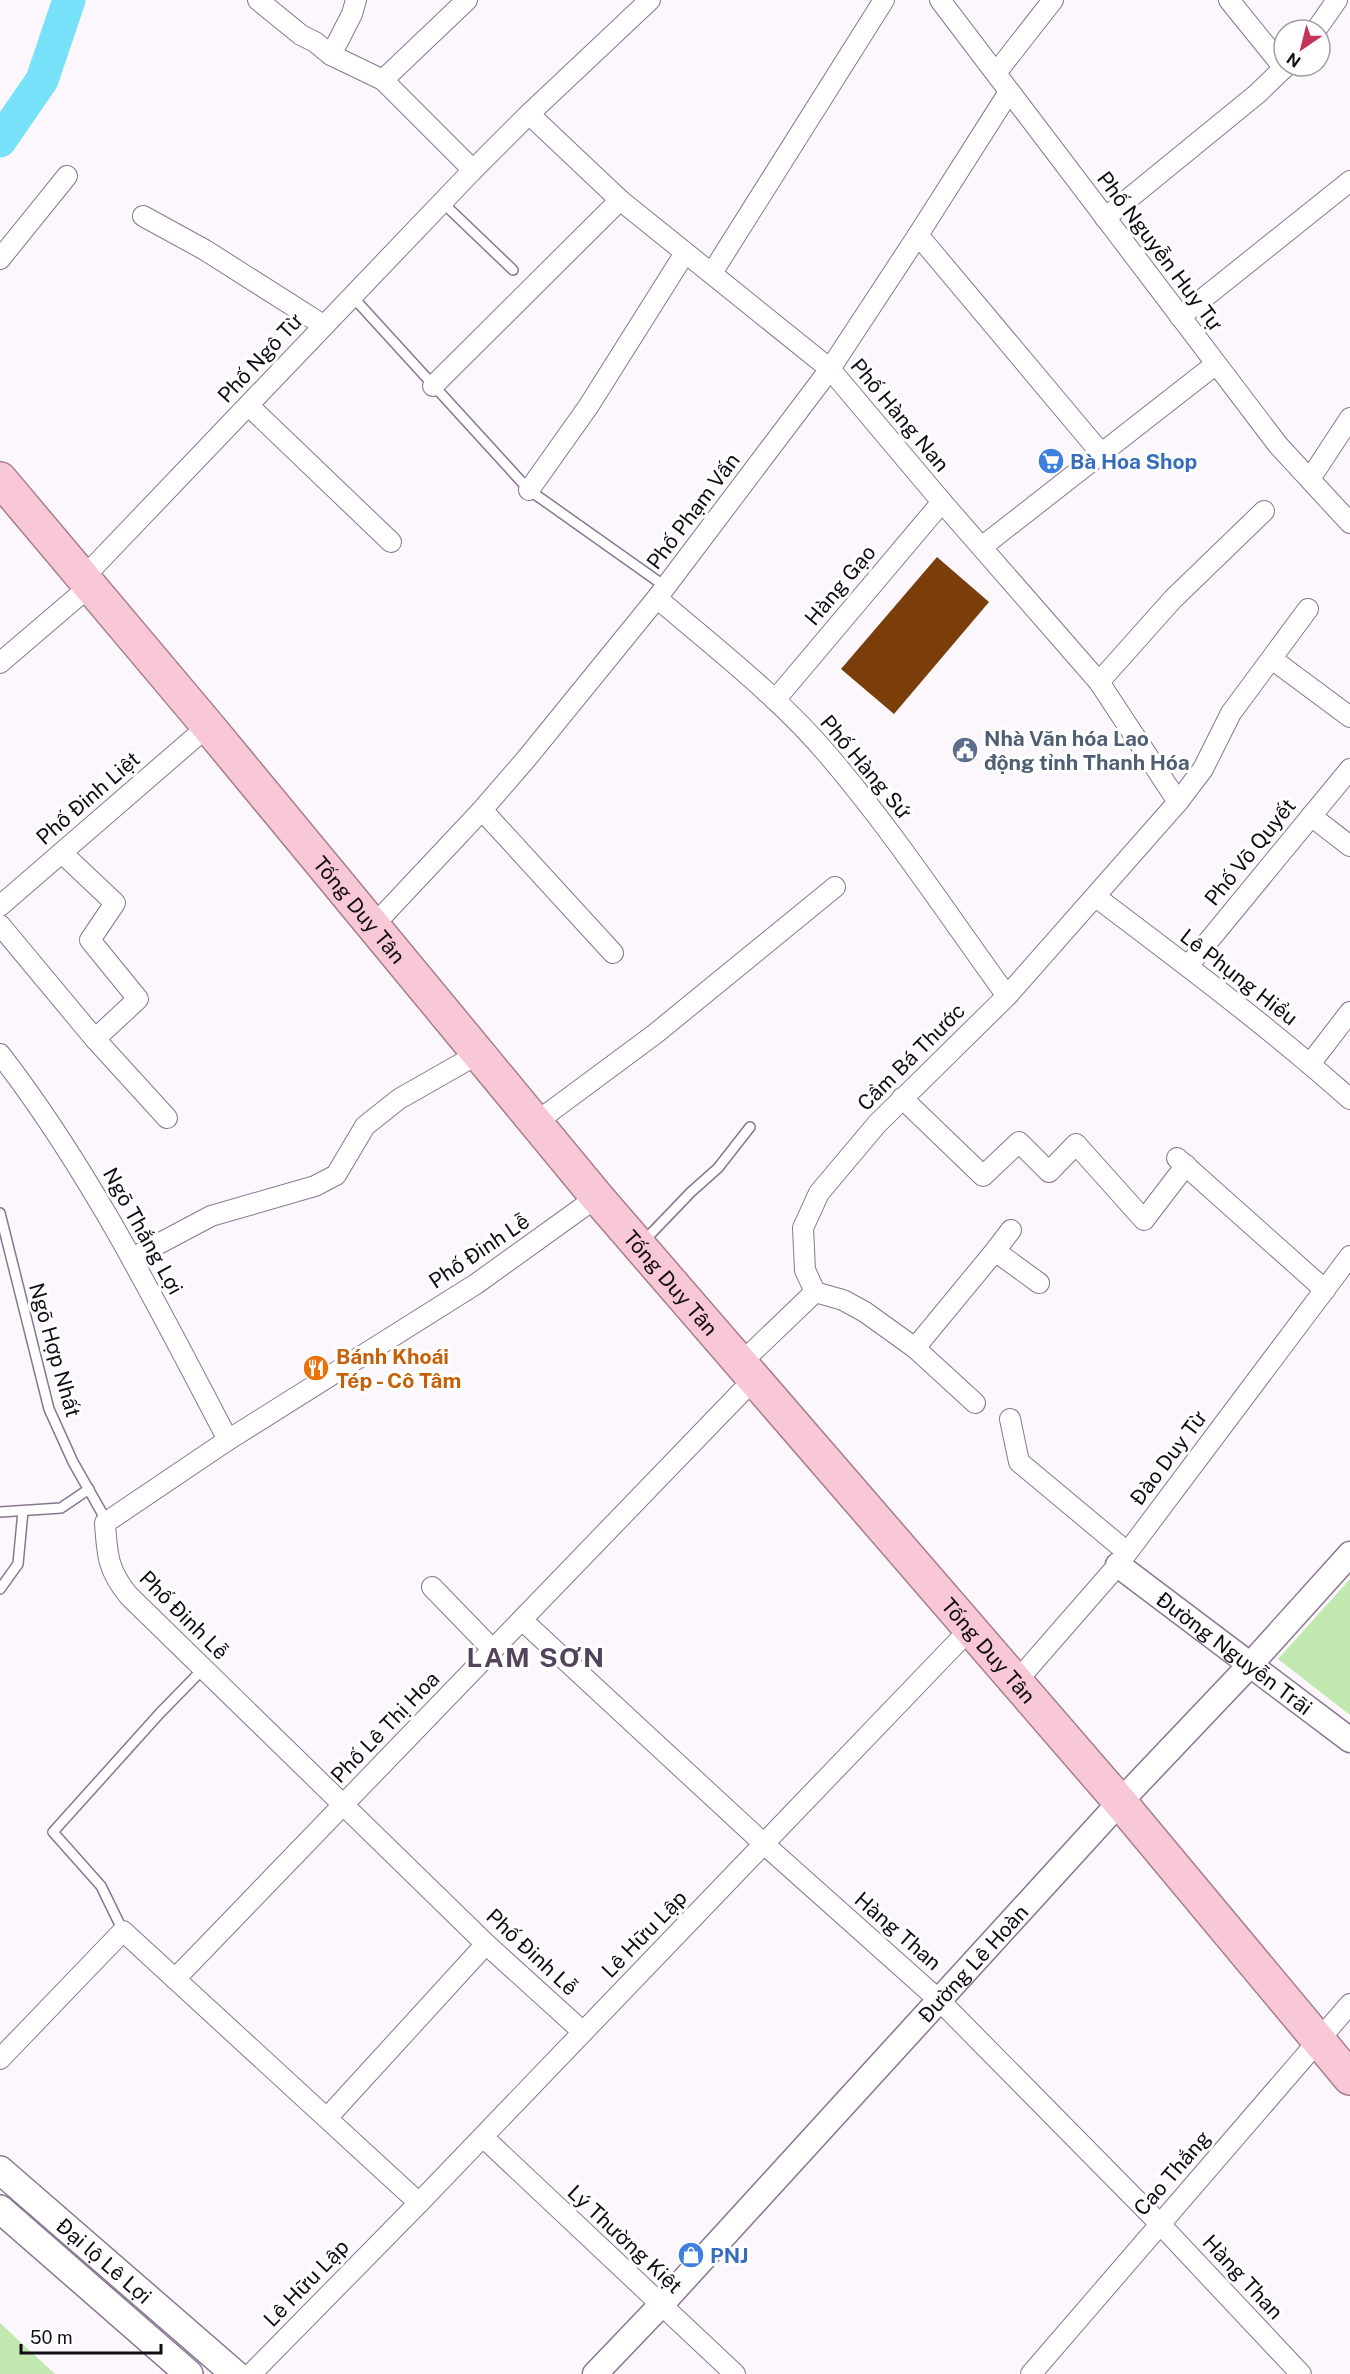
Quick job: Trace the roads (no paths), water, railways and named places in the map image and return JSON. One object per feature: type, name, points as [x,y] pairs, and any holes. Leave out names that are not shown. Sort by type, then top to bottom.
[{"type":"highway","name":"Tống Duy Tân","points":[[0,479],[208,726],[597,1197],[1120,1802],[1350,2079]]},
{"type":"main road","name":"Đại lộ Lê Lợi","points":[[0,2170],[235,2374]]},
{"type":"main road","name":"Đại lộ Lê Lợi","points":[[0,2209],[189,2374]]},
{"type":"street","points":[[258,0],[301,35],[315,42],[331,55],[384,80],[473,170]]},
{"type":"street","points":[[384,80],[467,0]]},
{"type":"street","name":"Phố Ngô Từ","points":[[0,663],[86,582],[351,295],[473,170],[650,0]]},
{"type":"street","points":[[712,273],[884,0]]},
{"type":"street","name":"Phố Nguyễn Huy Tự","points":[[940,0],[1278,445],[1350,523]]},
{"type":"street","points":[[996,73],[1053,0]]},
{"type":"street","points":[[1229,0],[1272,51]]},
{"type":"street","points":[[1324,18],[1337,0]]},
{"type":"street","points":[[331,55],[352,14],[353,1]]},
{"type":"street","points":[[1105,218],[1274,78]]},
{"type":"street","name":"Phố Phạm Vấn","points":[[373,926],[482,810],[527,758],[662,592],[830,369],[1008,92]]},
{"type":"street","name":"Phố Hàng Nan","points":[[529,114],[620,200],[830,369],[1099,682],[1178,802]]},
{"type":"street","points":[[0,259],[67,176]]},
{"type":"street","points":[[1180,317],[1350,181]]},
{"type":"street","points":[[434,386],[620,200]]},
{"type":"street","points":[[143,216],[205,250],[323,325]]},
{"type":"street","points":[[918,235],[1100,452]]},
{"type":"street","points":[[529,490],[588,407],[685,253]]},
{"type":"street","points":[[982,546],[1216,363]]},
{"type":"street","points":[[249,406],[391,542]]},
{"type":"street","points":[[1310,479],[1350,418]]},
{"type":"street","name":"Hàng Gạo","points":[[775,700],[942,502]]},
{"type":"street","points":[[1099,682],[1173,599],[1264,511]]},
{"type":"street","name":"Phố Hàng Sứ","points":[[662,592],[828,754],[901,847],[1007,996]]},
{"type":"street","name":"Cầm Bá Thước","points":[[815,1293],[805,1270],[803,1228],[819,1193],[877,1124],[1007,996],[1178,802],[1203,769],[1231,713],[1308,609]]},
{"type":"street","points":[[1272,659],[1350,717]]},
{"type":"street","name":"Phố Đinh Liệt","points":[[0,906],[208,726]]},
{"type":"street","name":"Phố Võ Quyết","points":[[1188,966],[1350,769]]},
{"type":"street","points":[[482,810],[614,953]]},
{"type":"street","points":[[1311,816],[1350,846]]},
{"type":"street","points":[[62,853],[115,903],[90,940],[138,999],[95,1039]]},
{"type":"street","points":[[535,1122],[655,1034],[836,887]]},
{"type":"street","name":"Lê Phụng Hiểu","points":[[1096,897],[1188,966],[1350,1099]]},
{"type":"street","points":[[0,925],[95,1039],[167,1118]]},
{"type":"street","points":[[1310,1064],[1350,1012]]},
{"type":"street","name":"Ngõ Thắng Lợi","points":[[0,1054],[36,1101],[79,1166],[132,1258],[228,1440]]},
{"type":"street","points":[[132,1258],[211,1216],[315,1186],[336,1175],[365,1126],[399,1099],[478,1054]]},
{"type":"street","points":[[902,1098],[983,1176],[1019,1142],[1049,1172],[1076,1144],[1144,1220],[1181,1161],[1325,1290]]},
{"type":"street","name":"Phố Đinh Lễ","points":[[583,2032],[486,1944],[129,1596],[115,1579],[107,1558],[105,1523],[228,1440],[476,1284],[597,1197]]},
{"type":"street","points":[[915,1348],[1011,1230]]},
{"type":"street","points":[[995,1251],[1039,1283]]},
{"type":"street","name":"Đào Duy Từ","points":[[1016,1682],[1122,1558],[1350,1256]]},
{"type":"street","points":[[748,1371],[815,1293],[843,1300],[915,1348],[975,1403]]},
{"type":"street","name":"Phố Lê Thị Hoa","points":[[175,1979],[522,1620],[748,1371]]},
{"type":"street","points":[[1010,1419],[1019,1462],[1122,1558]]},
{"type":"street","name":"Đường Lê Hoàn","points":[[595,2374],[1350,1554]]},
{"type":"street","name":"Đường Nguyễn Trãi","points":[[1122,1558],[1250,1665],[1350,1740]]},
{"type":"street","points":[[432,1587],[493,1650]]},
{"type":"street","name":"Hàng Than","points":[[522,1620],[764,1844],[940,2001],[1160,2224],[1300,2374]]},
{"type":"street","name":"Lê Hữu Lập","points":[[251,2374],[483,2137],[970,1629]]},
{"type":"street","points":[[0,2059],[123,1931],[419,2203]]},
{"type":"street","points":[[327,2118],[486,1944]]},
{"type":"street","name":"Cao Thắng","points":[[1031,2374],[1350,2004]]},
{"type":"street","name":"Lý Thường Kiệt","points":[[483,2137],[660,2306],[735,2374]]},
{"type":"lane","points":[[442,202],[513,270]]},
{"type":"lane","points":[[351,295],[529,490],[662,592]]},
{"type":"lane","points":[[639,1246],[691,1192],[718,1168],[750,1127]]},
{"type":"lane","name":"Ngõ Hợp Nhất","points":[[0,1213],[49,1409],[73,1462],[102,1513],[105,1523]]},
{"type":"lane","points":[[0,1512],[61,1508],[89,1490]]},
{"type":"lane","points":[[0,1589],[18,1564],[23,1511]]},
{"type":"lane","points":[[123,1931],[101,1886],[53,1832],[160,1713],[204,1668]]},
{"type":"waterway","points":[[0,141],[42,80],[69,0]]},
{"type":"place","name":"Bà Hoa Shop","points":[[1051,461]]},
{"type":"place","name":"Nhà Văn hóa Lao động tỉnh Thanh Hóa","points":[[965,750]]},
{"type":"place","name":"Bánh Khoái Tép - Cô Tâm","points":[[316,1368]]},
{"type":"place","name":"PNJ","points":[[691,2255]]},
{"type":"district","name":"LAM SƠN","points":[[536,1657]]}]
